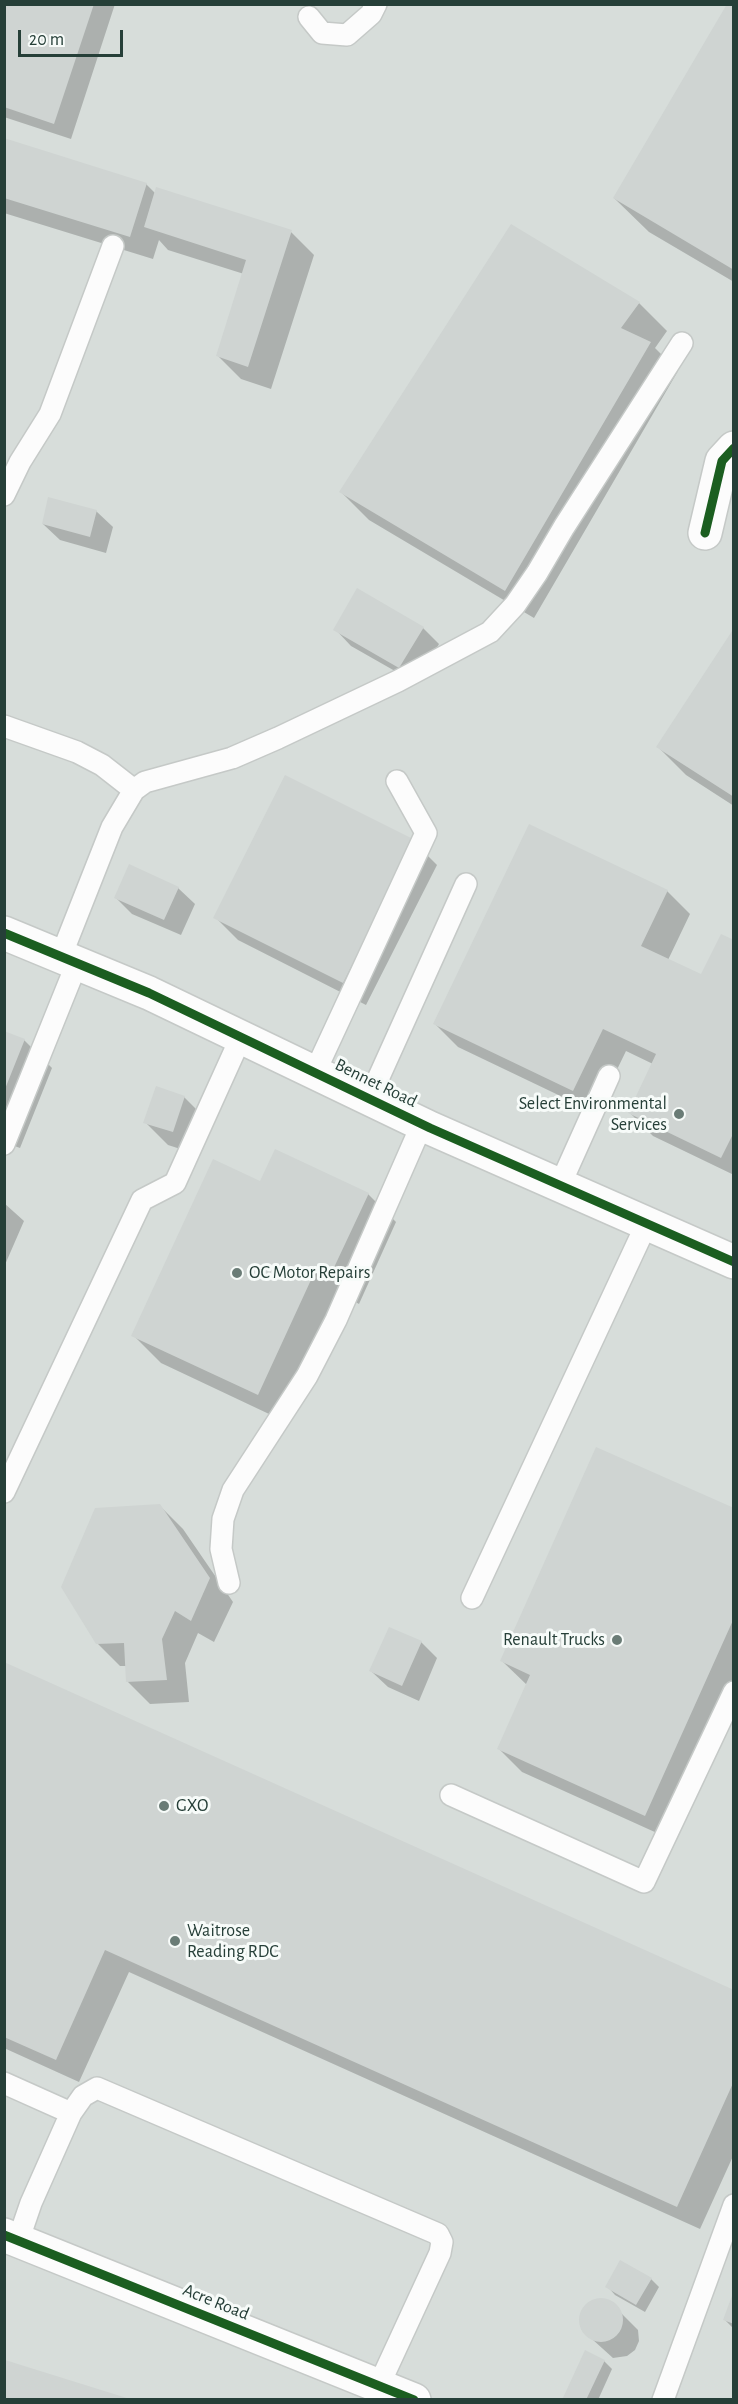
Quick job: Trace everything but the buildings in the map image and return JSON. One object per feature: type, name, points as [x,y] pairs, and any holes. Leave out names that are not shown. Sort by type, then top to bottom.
[{"type":"street","points":[[705,533],[722,461],[734,448]]},
{"type":"street","name":"Bennet Road","points":[[4,933],[149,993],[422,1124],[734,1262]]},
{"type":"street","name":"Acre Road","points":[[11,2238],[414,2400]]},
{"type":"lane","points":[[309,17],[322,33],[347,35],[370,14],[376,4]]},
{"type":"lane","points":[[4,495],[20,462],[53,406],[113,246]]},
{"type":"lane","points":[[4,1144],[69,960],[112,827],[134,790],[145,782],[232,758],[278,738],[398,681],[490,632],[515,605],[537,573],[682,343]]},
{"type":"lane","points":[[4,726],[77,752],[111,771],[134,790]]},
{"type":"lane","points":[[315,1072],[426,833],[397,781]]},
{"type":"lane","points":[[369,1099],[466,884]]},
{"type":"lane","points":[[4,1492],[142,1200],[175,1183],[241,1037]]},
{"type":"lane","points":[[560,1185],[609,1076]]},
{"type":"lane","points":[[229,1583],[222,1539],[223,1519],[233,1490],[307,1376],[336,1320],[422,1124]]},
{"type":"lane","points":[[472,1598],[647,1223]]},
{"type":"lane","points":[[451,1795],[644,1882],[734,1692]]},
{"type":"lane","points":[[4,2083],[71,2113]]},
{"type":"lane","points":[[11,2238],[31,2203],[71,2113],[83,2096],[97,2088],[438,2234],[442,2242],[440,2253],[379,2385]]},
{"type":"lane","points":[[663,2400],[734,2205]]},
{"type":"shaded area","points":[[5,5],[733,5],[733,2399],[5,2399]]},
{"type":"cycle path","points":[[705,533],[722,461],[734,448]]},
{"type":"cycle path","points":[[4,933],[149,993],[430,1128],[734,1262]]},
{"type":"cycle path","points":[[4,2235],[414,2400]]},
{"type":"place","name":"Select Environmental Services","points":[[679,1114]]},
{"type":"place","name":"OC Motor Repairs","points":[[237,1273]]},
{"type":"place","name":"Renault Trucks","points":[[617,1640]]},
{"type":"place","name":"GXO","points":[[164,1806]]},
{"type":"place","name":"Waitrose Reading RDC","points":[[175,1941]]}]
